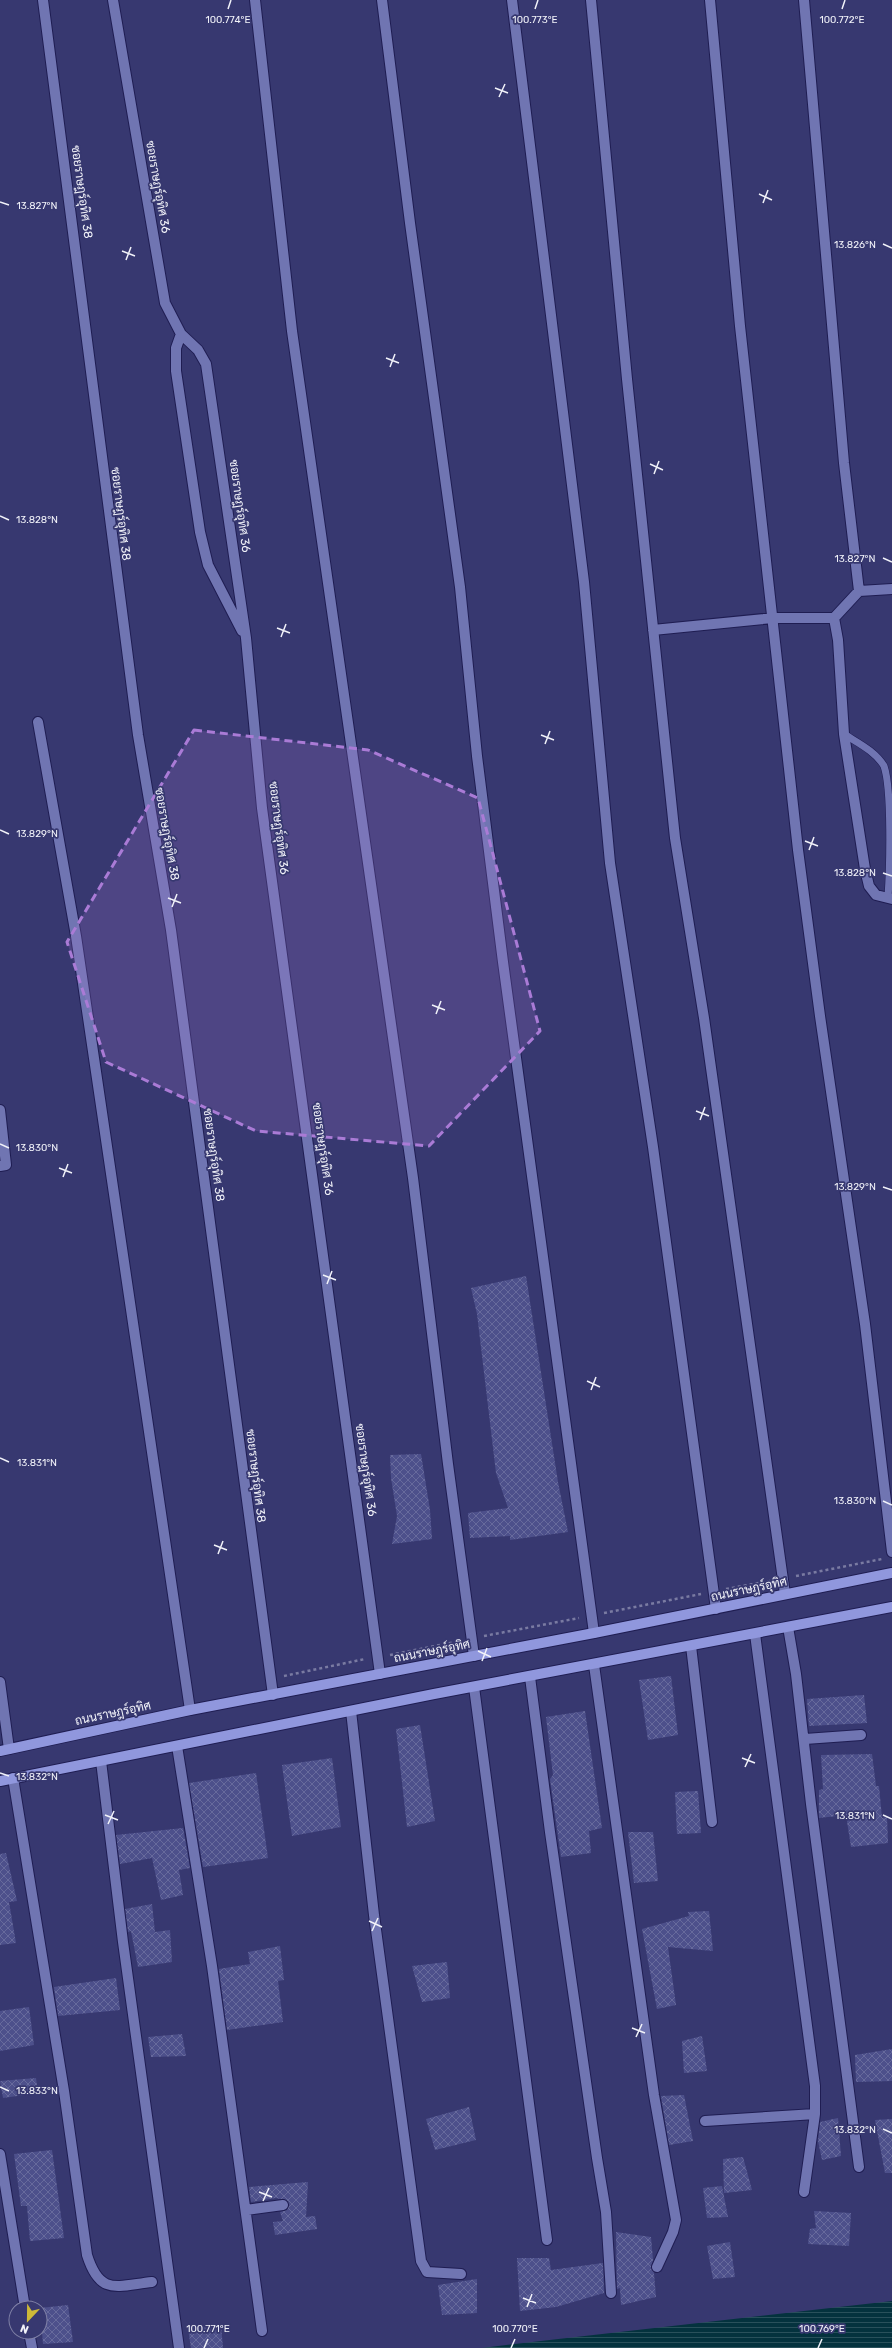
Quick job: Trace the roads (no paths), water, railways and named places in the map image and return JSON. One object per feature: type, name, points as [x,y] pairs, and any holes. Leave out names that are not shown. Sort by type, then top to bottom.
[{"type":"main road","name":"ถนนราษฎร์อุทิศ","points":[[4,1750],[190,1710],[594,1633],[892,1573]]},
{"type":"main road","points":[[0,1781],[474,1687],[892,1607]]},
{"type":"street","name":"ซอยราษฎร์อุทิศ 38","points":[[43,0],[134,712],[172,938],[273,1695]]},
{"type":"street","name":"ซอยราษฎร์อุทิศ 36","points":[[113,0],[165,303],[182,334],[198,350],[206,364],[246,638],[262,808],[380,1674]]},
{"type":"street","points":[[255,0],[292,332],[413,1178],[448,1464],[474,1656]]},
{"type":"street","points":[[382,0],[410,223],[460,587],[477,756],[502,954],[594,1633]]},
{"type":"street","points":[[512,0],[584,582],[610,863],[653,1147],[716,1609]]},
{"type":"street","points":[[591,0],[626,371],[675,838],[710,1065],[785,1594]]},
{"type":"street","points":[[710,0],[740,326],[798,850],[820,1016],[865,1324],[888,1555]]},
{"type":"street","points":[[804,0],[844,463],[859,591]]},
{"type":"street","points":[[182,334],[176,348],[176,371],[200,532],[208,565],[246,638]]},
{"type":"street","points":[[653,630],[773,618],[834,618],[859,591],[892,589]]},
{"type":"street","points":[[834,618],[838,640],[844,734],[869,886],[876,895],[890,898]]},
{"type":"street","points":[[38,722],[76,936],[190,1710]]},
{"type":"street","points":[[0,1110],[6,1165],[0,1166]]},
{"type":"street","points":[[788,1627],[859,2168]]},
{"type":"street","points":[[755,1634],[815,2086],[815,2114],[804,2192]]},
{"type":"street","points":[[691,1646],[712,1822]]},
{"type":"street","points":[[594,1665],[654,2095],[676,2220],[673,2232],[657,2267]]},
{"type":"street","points":[[530,1677],[550,1832],[606,2212],[611,2294]]},
{"type":"street","points":[[0,1682],[4,1750]]},
{"type":"street","points":[[474,1687],[547,2240]]},
{"type":"street","points":[[351,1711],[374,1915],[421,2261],[427,2272],[461,2274]]},
{"type":"street","points":[[804,1740],[861,1735]]},
{"type":"street","points":[[177,1746],[212,1966],[262,2331]]},
{"type":"street","points":[[101,1761],[123,1942],[179,2348]]},
{"type":"street","points":[[14,1778],[64,2091],[87,2255],[92,2272],[105,2284],[114,2286],[152,2282]]},
{"type":"street","points":[[705,2121],[815,2114]]},
{"type":"street","points":[[0,2154],[24,2300]]},
{"type":"street","points":[[246,2210],[283,2205]]},
{"type":"lane","points":[[844,734],[875,754],[885,767],[888,779],[892,816],[890,898]]},
{"type":"water","points":[[892,2301],[892,2348],[482,2348],[506,2345]]}]
